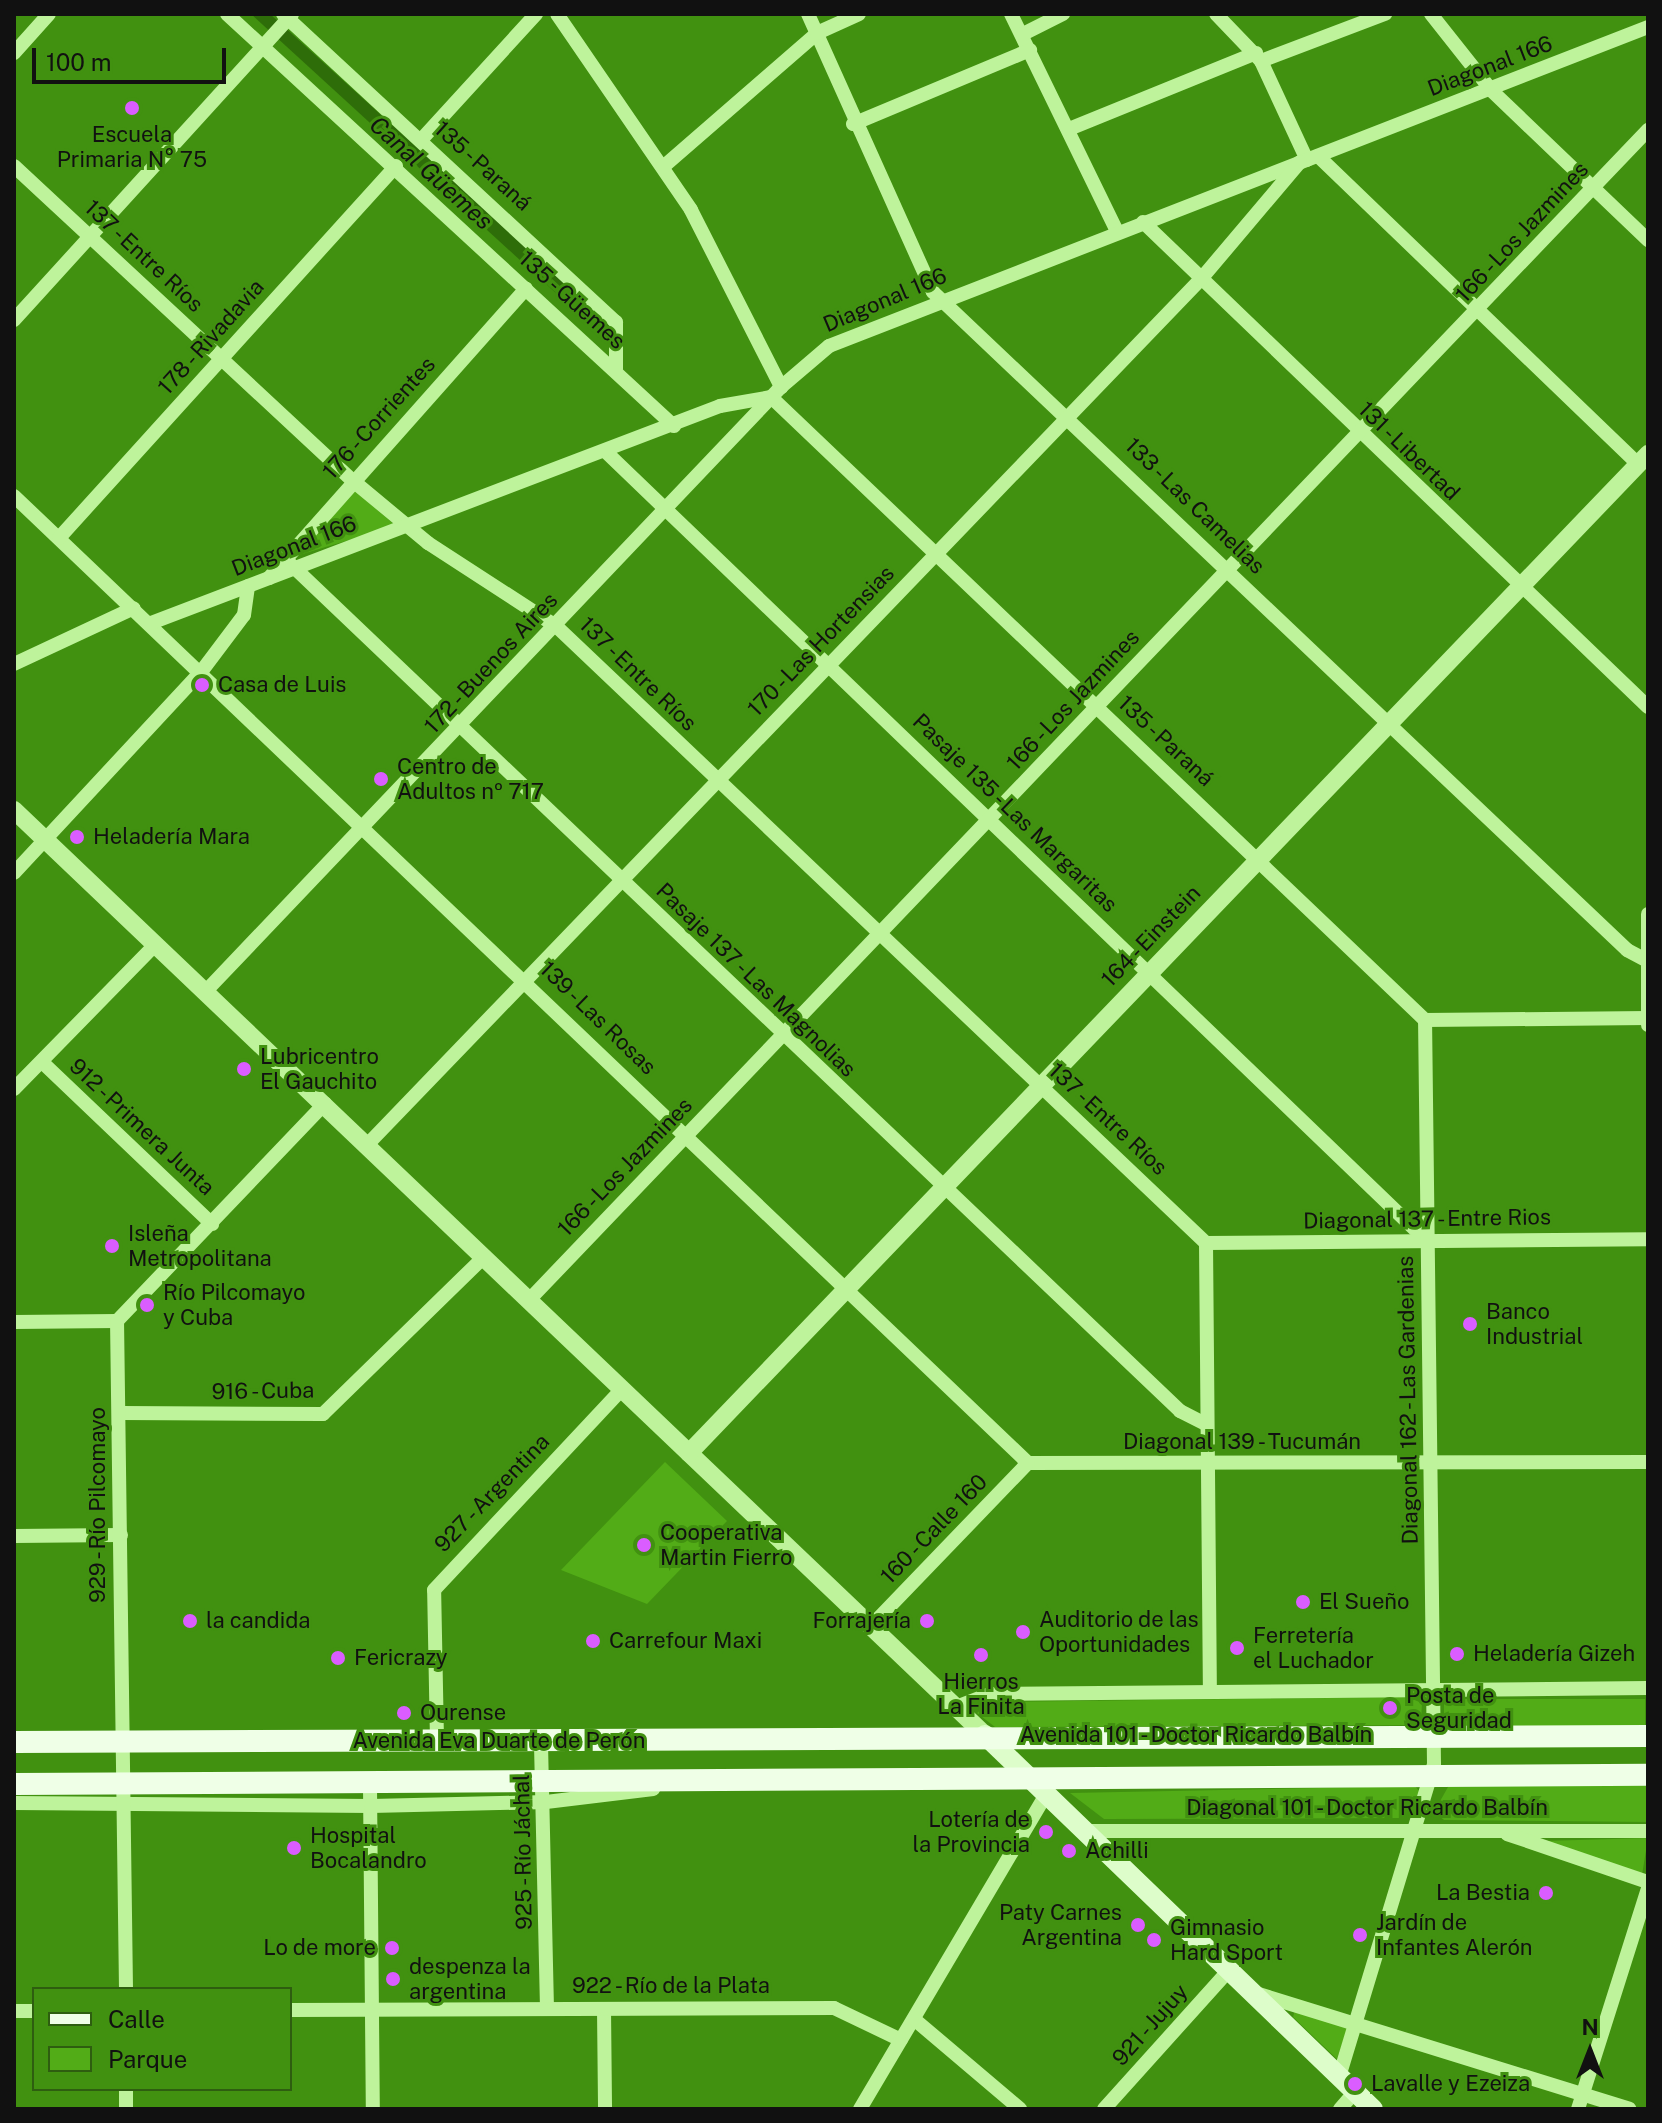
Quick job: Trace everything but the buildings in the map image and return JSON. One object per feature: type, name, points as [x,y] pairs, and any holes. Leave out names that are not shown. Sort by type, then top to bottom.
[{"type":"main road","name":"Avenida Eva Duarte de Perón","points":[[19,1744],[437,1740],[541,1744],[985,1735]]},
{"type":"main road","name":"Avenida 101 - Doctor Ricardo Balbín","points":[[985,1735],[1648,1736]]},
{"type":"main road","points":[[985,1735],[1373,2109]]},
{"type":"main road","name":"Avenida 101 - Doctor Ricardo Balbín","points":[[1029,1779],[1433,1780],[1648,1775]]},
{"type":"main road","name":"Avenida Eva Duarte de Perón","points":[[14,1784],[122,1794],[370,1796],[545,1793],[720,1779],[1029,1779]]},
{"type":"street","points":[[14,53],[49,14]]},
{"type":"street","name":"135 - Güemes","points":[[227,14],[266,43],[674,426]]},
{"type":"street","points":[[421,140],[536,14]]},
{"type":"street","name":"135 - Paraná","points":[[557,14],[663,167],[776,392],[1098,707],[1425,1020]]},
{"type":"street","name":"133 - Las Camelias","points":[[808,14],[853,124],[929,287],[1070,416],[1627,950],[1648,961]]},
{"type":"street","points":[[663,167],[817,33],[859,14]]},
{"type":"street","points":[[1011,14],[1117,231]]},
{"type":"street","points":[[1023,34],[1063,14]]},
{"type":"street","points":[[1216,14],[1259,57],[1308,159],[1643,459]]},
{"type":"street","points":[[1069,129],[1259,57],[1385,14]]},
{"type":"street","points":[[1431,14],[1492,91],[1648,240]]},
{"type":"street","points":[[14,320],[266,43],[286,17]]},
{"type":"street","name":"135 - Paraná","points":[[286,17],[616,322],[616,369]]},
{"type":"street","name":"Diagonal 166","points":[[151,623],[744,398],[776,392],[839,340],[941,298],[1492,91],[1648,27]]},
{"type":"street","points":[[853,124],[1030,50]]},
{"type":"street","name":"166 - Los Jazmines","points":[[530,1299],[1648,130]]},
{"type":"street","name":"170 - Las Hortensias","points":[[367,1145],[1201,279],[1308,159]]},
{"type":"street","name":"137 - Entre Ríos","points":[[14,166],[352,480],[407,526],[556,626],[1206,1243]]},
{"type":"street","name":"178 - Rivadavia","points":[[59,538],[396,166]]},
{"type":"street","name":"131 - Libertad","points":[[1143,222],[1520,590],[1648,707]]},
{"type":"street","name":"176 - Corrientes","points":[[269,578],[282,556],[526,289]]},
{"type":"street","name":"172 - Buenos Aires","points":[[206,991],[666,512],[776,392]]},
{"type":"street","name":"Pasaje 135 - Las Margaritas","points":[[605,451],[1150,971],[1428,1242]]},
{"type":"street","name":"164 - Einstein","points":[[689,1453],[1150,971],[1392,724],[1643,459]]},
{"type":"street","name":"139 - Las Rosas","points":[[14,496],[526,979],[1028,1463]]},
{"type":"street","name":"Pasaje 137 - Las Magnolias","points":[[282,556],[781,1035],[1180,1411],[1207,1425]]},
{"type":"street","points":[[14,873],[201,672],[244,615],[248,586]]},
{"type":"street","points":[[14,664],[134,608]]},
{"type":"street","points":[[14,810],[985,1735]]},
{"type":"street","points":[[1648,914],[1648,1026]]},
{"type":"street","points":[[14,1089],[156,944]]},
{"type":"street","points":[[1425,1020],[1648,1018]]},
{"type":"street","name":"Diagonal 162 - Las Gardenias","points":[[1339,2077],[1433,1780],[1435,1735],[1425,1020]]},
{"type":"street","name":"912 - Primera Junta","points":[[42,1062],[212,1224]]},
{"type":"street","points":[[14,1322],[117,1321],[325,1103]]},
{"type":"street","name":"Diagonal 137 - Entre Rios","points":[[1206,1243],[1648,1239]]},
{"type":"street","points":[[1206,1243],[1210,1692]]},
{"type":"street","name":"916 - Cuba","points":[[121,1413],[323,1414],[485,1256]]},
{"type":"street","name":"929 - Río Pilcomayo","points":[[117,1321],[121,1413],[121,1742],[126,1987]]},
{"type":"street","name":"927 - Argentina","points":[[437,1740],[434,1590],[622,1389]]},
{"type":"street","name":"Diagonal 139 - Tucumán","points":[[1028,1463],[1648,1462]]},
{"type":"street","name":"160 - Calle 160","points":[[871,1626],[1028,1463]]},
{"type":"street","points":[[14,1536],[121,1535]]},
{"type":"street","points":[[956,1707],[990,1694],[1648,1688]]},
{"type":"street","name":"925 - Río Jáchal","points":[[541,1744],[545,1793],[547,2008]]},
{"type":"street","name":"Avenida Eva Duarte de Perón","points":[[14,1803],[122,1794]]},
{"type":"street","points":[[860,2109],[1046,1795]]},
{"type":"street","points":[[370,1796],[373,2109]]},
{"type":"street","name":"Diagonal 101 - Doctor Ricardo Balbín","points":[[1086,1831],[1648,1831]]},
{"type":"street","points":[[1504,1831],[1648,1885],[1580,2102]]},
{"type":"street","name":"921 - Jujuy","points":[[1104,2109],[1229,1970]]},
{"type":"street","points":[[1252,1992],[1357,2022],[1580,2102],[1629,2109]]},
{"type":"street","name":"922 - Río de la Plata","points":[[292,2010],[834,2008],[901,2040]]},
{"type":"street","points":[[604,2009],[605,2109]]},
{"type":"street","points":[[914,2019],[1020,2109]]},
{"type":"street","points":[[1340,2109],[1355,2092]]},
{"type":"green space","points":[[353,489],[396,526],[299,555]]},
{"type":"green space","name":"Cooperativa Martin Fierro","points":[[665,1462],[727,1521],[647,1604],[561,1570]]},
{"type":"green space","points":[[1407,1697],[1422,1703],[1421,1721],[1413,1725],[995,1727],[977,1713],[990,1702]]},
{"type":"green space","points":[[1444,1699],[1645,1699],[1645,1729],[1444,1729]]},
{"type":"green space","points":[[1648,1781],[1648,1822],[1444,1820],[1434,1812],[1448,1787]]},
{"type":"green space","points":[[1415,1786],[1420,1792],[1404,1818],[1104,1819],[1070,1793]]},
{"type":"green space","points":[[1648,1838],[1642,1875],[1543,1841]]},
{"type":"green space","points":[[1295,2010],[1348,2026],[1337,2059],[1293,2017]]},
{"type":"water","name":"Canal Güemes","points":[[251,14],[270,14],[602,316],[610,328],[603,336]]},
{"type":"place","name":"Escuela Primaria N° 75","points":[[132,108]]},
{"type":"place","name":"Casa de Luis","points":[[202,685]]},
{"type":"place","name":"Centro de Adultos nº 717","points":[[381,779]]},
{"type":"place","name":"Heladería Mara","points":[[77,837]]},
{"type":"place","name":"Lubricentro El Gauchito","points":[[244,1069]]},
{"type":"place","name":"Isleña Metropolitana","points":[[112,1246]]},
{"type":"place","name":"Río Pilcomayo y Cuba","points":[[147,1305]]},
{"type":"place","name":"Banco Industrial","points":[[1470,1324]]},
{"type":"place","name":"Cooperativa Martin Fierro","points":[[644,1545]]},
{"type":"place","name":"El Sueño","points":[[1303,1602]]},
{"type":"place","name":"la candida","points":[[190,1621]]},
{"type":"place","name":"Forrajería","points":[[927,1621]]},
{"type":"place","name":"Auditorio de las Oportunidades","points":[[1023,1632]]},
{"type":"place","name":"Carrefour Maxi","points":[[593,1641]]},
{"type":"place","name":"Ferretería el Luchador","points":[[1237,1648]]},
{"type":"place","name":"Heladería Gizeh","points":[[1457,1654]]},
{"type":"place","name":"Hierros La Finita","points":[[981,1655]]},
{"type":"place","name":"Fericrazy","points":[[338,1658]]},
{"type":"place","name":"Posta de Seguridad","points":[[1390,1708]]},
{"type":"place","name":"Ourense","points":[[404,1713]]},
{"type":"place","name":"Lotería de la Provincia","points":[[1046,1832]]},
{"type":"place","name":"Hospital Bocalandro","points":[[294,1848]]},
{"type":"place","name":"Achilli","points":[[1069,1851]]},
{"type":"place","name":"La Bestia","points":[[1546,1893]]},
{"type":"place","name":"Paty Carnes Argentina","points":[[1138,1925]]},
{"type":"place","name":"Jardín de Infantes Alerón","points":[[1360,1935]]},
{"type":"place","name":"Gimnasio Hard Sport","points":[[1154,1940]]},
{"type":"place","name":"Lo de more","points":[[392,1948]]},
{"type":"place","name":"despenza la argentina","points":[[393,1979]]},
{"type":"place","name":"Lavalle y Ezeiza","points":[[1355,2084]]}]
